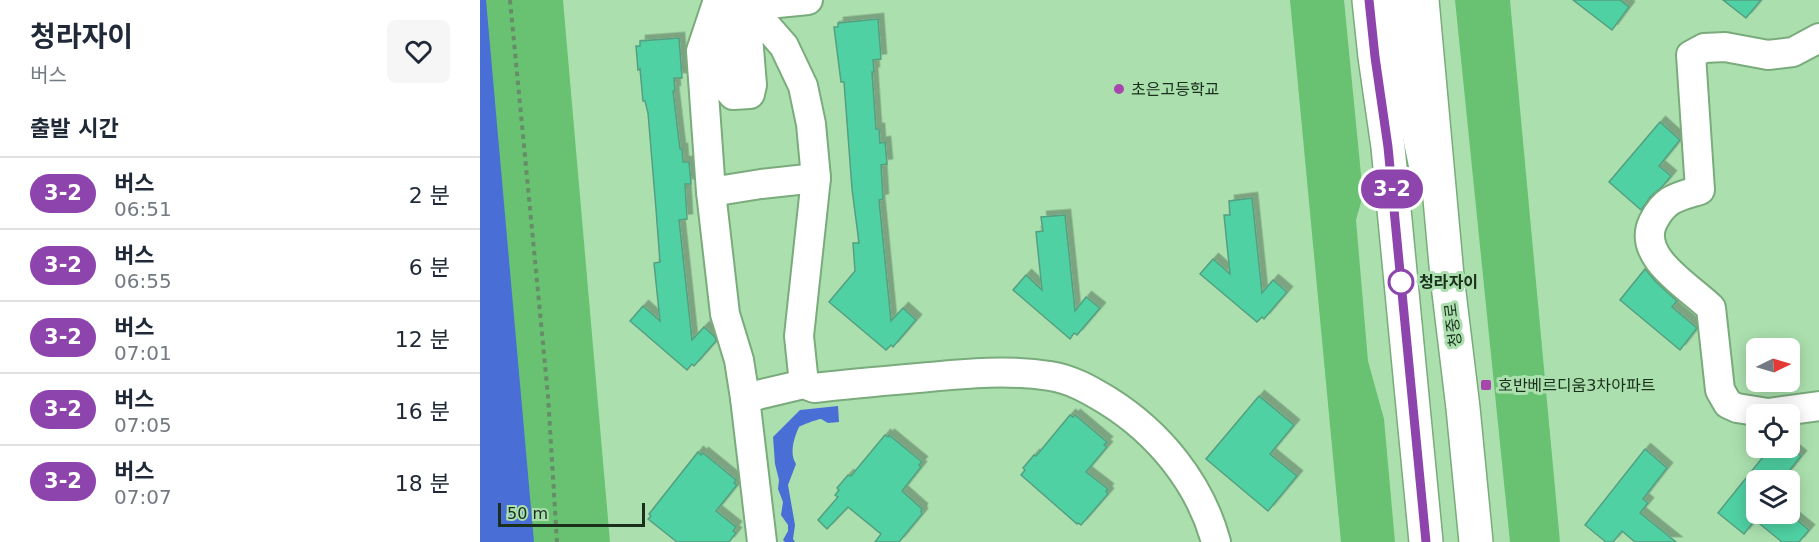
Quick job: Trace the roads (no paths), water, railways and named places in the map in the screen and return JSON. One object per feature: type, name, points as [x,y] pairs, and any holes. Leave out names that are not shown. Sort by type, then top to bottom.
[{"type":"main road","points":[[1369,0],[1388,147],[1426,542]]},
{"type":"main road","name":"청중로","points":[[1422,0],[1447,276],[1476,542]]},
{"type":"lane","points":[[719,0],[728,88],[733,95],[750,94],[752,85],[747,2]]},
{"type":"lane","points":[[719,0],[701,51],[711,192],[725,314],[739,360],[745,398],[762,542]]},
{"type":"lane","points":[[747,2],[808,0]]},
{"type":"lane","points":[[1394,0],[1405,81],[1447,276]]},
{"type":"lane","points":[[747,2],[784,46],[803,86],[811,124],[816,178],[800,336],[804,384]]},
{"type":"lane","points":[[1819,38],[1793,52],[1768,54],[1725,47],[1704,48],[1691,56],[1700,190],[1669,200],[1654,220],[1648,237],[1652,249],[1667,269],[1711,308],[1720,390],[1728,404],[1737,408],[1768,413],[1819,406]]},
{"type":"lane","points":[[711,192],[816,178]]},
{"type":"lane","points":[[745,398],[804,384],[813,388],[994,373],[1049,376],[1079,385],[1127,413],[1164,446],[1193,489],[1216,542]]},
{"type":"water","points":[[480,0],[486,0],[534,542],[480,542]]},
{"type":"water","points":[[838,406],[839,422],[828,423],[819,419],[799,427],[797,431],[793,450],[796,464],[788,485],[795,525],[793,539],[795,542],[785,542],[783,540],[788,531],[788,525],[781,515],[783,502],[778,489],[779,480],[773,437],[800,410]]},
{"type":"place","name":"초은고등학교","points":[[1119,89]]},
{"type":"place","name":"청라자이","points":[[1401,282]]},
{"type":"place","name":"호반베르디움3차아파트","points":[[1486,385]]}]
